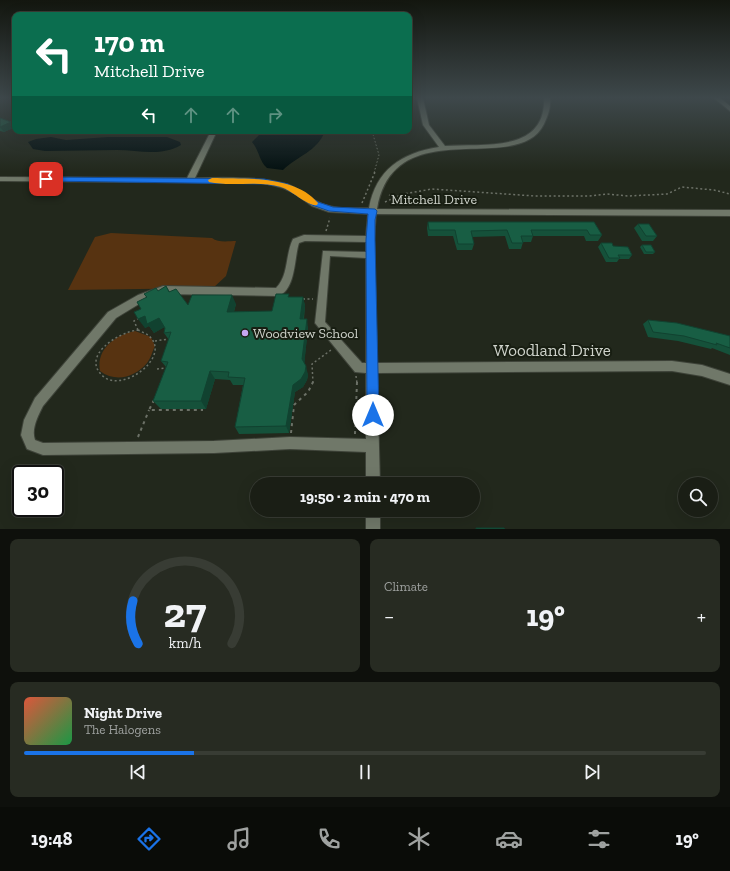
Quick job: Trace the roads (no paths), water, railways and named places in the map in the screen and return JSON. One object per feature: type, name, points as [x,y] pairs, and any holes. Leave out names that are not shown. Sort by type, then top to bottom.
[{"type":"street","points":[[425,123],[443,148]]},
{"type":"street","points":[[373,477],[373,368],[370,240],[373,208],[381,181],[393,168],[411,157],[443,148],[507,144],[529,137],[537,132],[542,123]]},
{"type":"street","points":[[190,180],[213,134]]},
{"type":"street","name":"Mitchell Drive","points":[[0,179],[190,180],[274,183],[297,191],[315,204],[332,210],[373,208],[730,213]]},
{"type":"street","points":[[370,240],[304,238],[296,241],[292,252],[290,272],[284,287],[278,292],[163,290],[141,298],[112,315],[39,402],[30,420],[27,435],[31,445],[43,449],[214,447],[290,443],[355,444],[373,446]]},
{"type":"street","name":"Woodland Drive","points":[[370,256],[326,253],[320,323],[359,368],[672,366],[691,368],[720,375],[730,380]]},
{"type":"street","points":[[373,517],[373,529]]},
{"type":"place","name":"Woodview School","points":[[245,333]]}]
